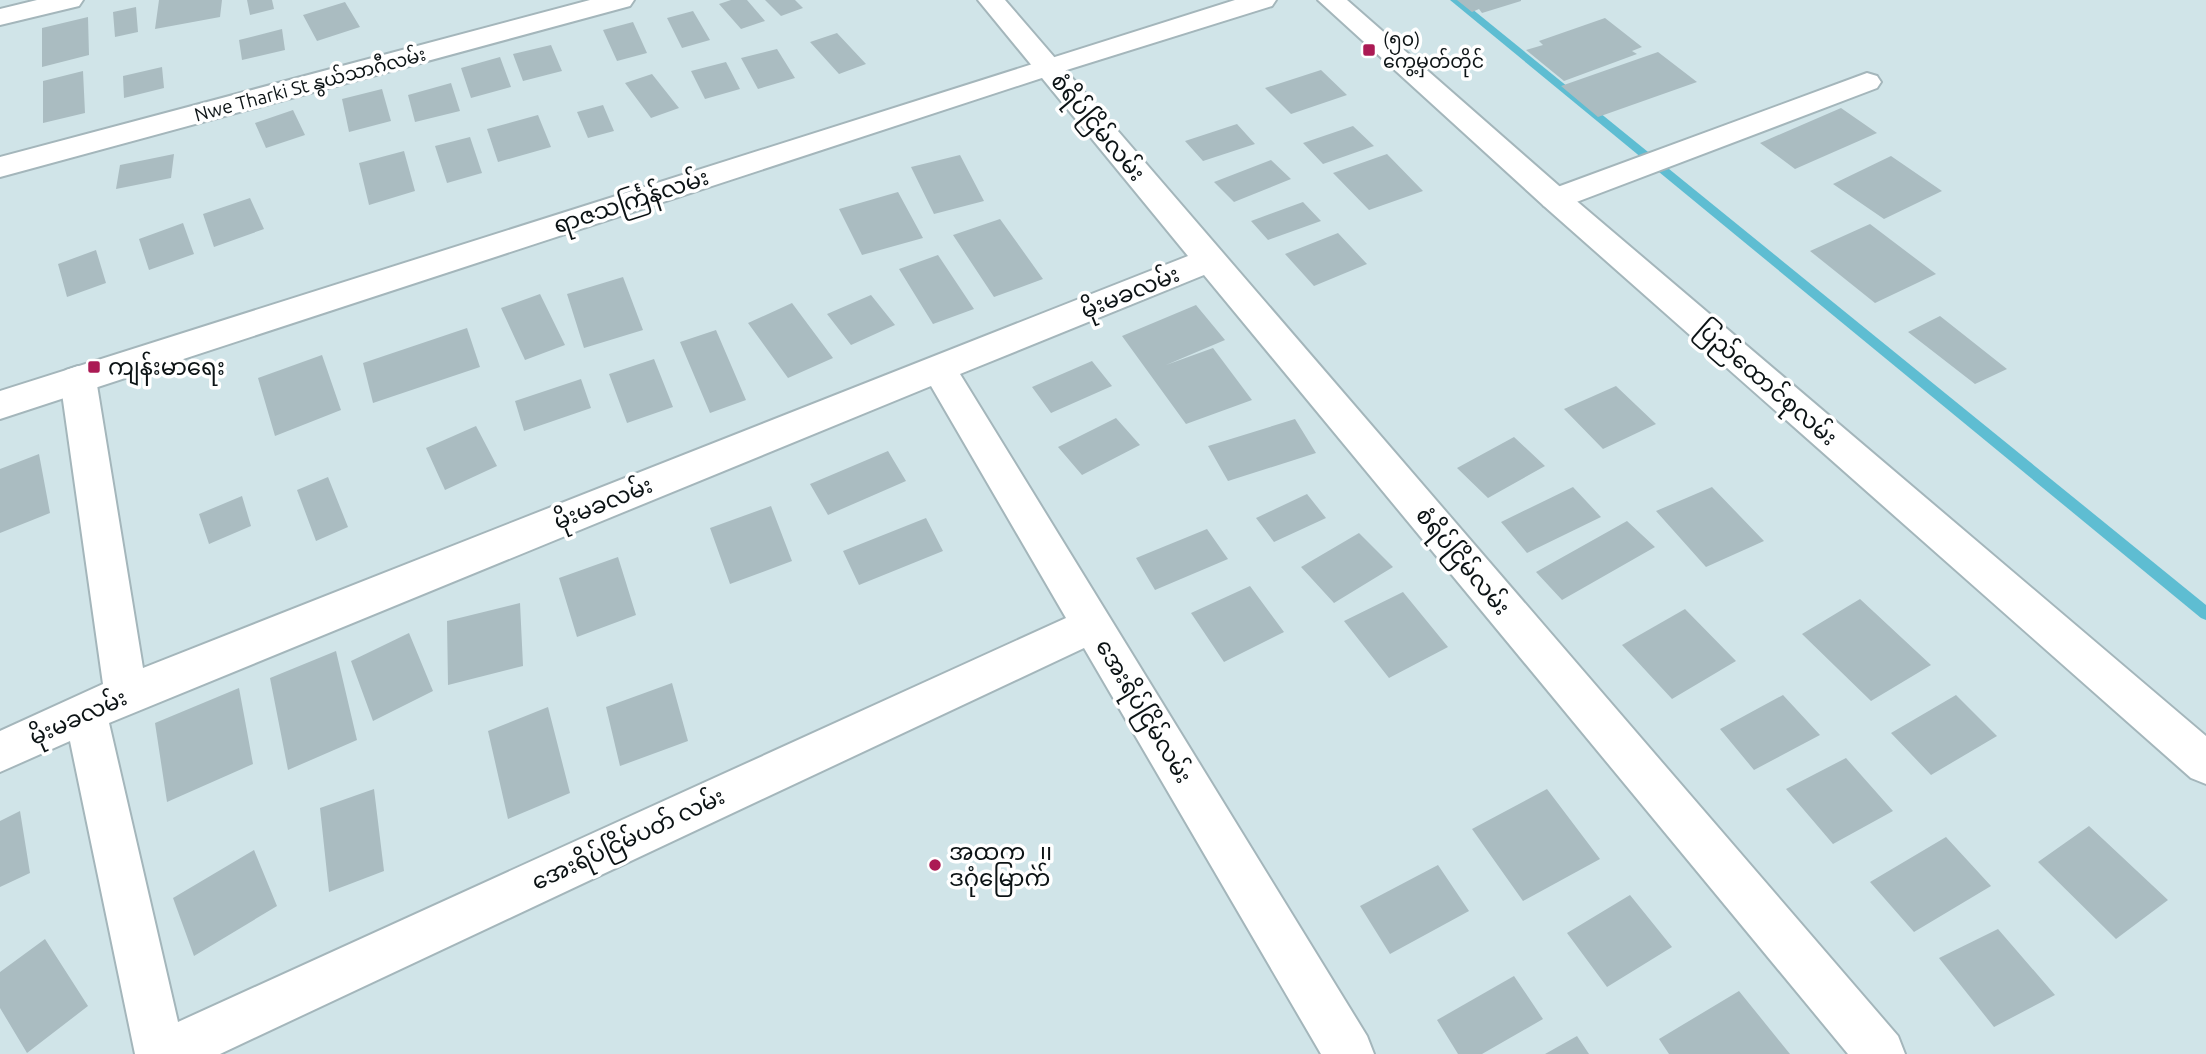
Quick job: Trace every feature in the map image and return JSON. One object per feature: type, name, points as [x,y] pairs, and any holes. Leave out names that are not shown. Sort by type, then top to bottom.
[{"type":"street","points":[[0,17],[70,0]]},
{"type":"street","name":"Nwe Tharki St နွယ်သာဂီလမ်း","points":[[0,167],[621,0]]},
{"type":"street","name":"စံရိပ်ငြိမ်လမ်း","points":[[991,0],[1881,1054]]},
{"type":"street","name":"ရာဇသင်္ကြန်လမ်း","points":[[0,405],[1047,67],[1263,0]]},
{"type":"street","name":"ပြည်ထောင်စုလမ်း","points":[[1331,0],[1555,199],[2206,764]]},
{"type":"street","points":[[1555,199],[1867,82]]},
{"type":"street","name":"မိုးမခလမ်း","points":[[0,752],[126,694],[1209,260]]},
{"type":"street","name":"အေးရိပ်ငြိမ်လမ်း","points":[[939,369],[1349,1054]]},
{"type":"street","points":[[78,379],[126,694]]},
{"type":"street","name":"အေးရိပ်ငြိမ်ပတ် လမ်း","points":[[162,1054],[1092,625]]},
{"type":"street","points":[[85,713],[162,1054]]},
{"type":"building","points":[[159,0],[222,0],[220,17],[155,29]]},
{"type":"building","points":[[247,0],[272,0],[274,9],[250,15]]},
{"type":"building","points":[[731,0],[747,0],[765,21],[741,29],[719,4]]},
{"type":"building","points":[[765,0],[795,0],[803,8],[781,16]]},
{"type":"building","points":[[1457,0],[1521,1],[1482,13],[1479,9],[1472,12]]},
{"type":"building","points":[[345,2],[360,27],[317,41],[303,15]]},
{"type":"building","points":[[136,7],[138,32],[115,37],[113,12]]},
{"type":"building","points":[[693,11],[710,40],[682,48],[667,18]]},
{"type":"building","points":[[88,17],[89,55],[42,67],[42,28]]},
{"type":"building","points":[[1605,18],[1642,47],[1632,51],[1637,54],[1564,81],[1526,50],[1543,45],[1539,41]]},
{"type":"building","points":[[633,22],[647,53],[617,61],[603,30]]},
{"type":"building","points":[[282,29],[285,50],[242,60],[239,40]]},
{"type":"building","points":[[837,33],[866,64],[839,74],[810,42]]},
{"type":"building","points":[[551,45],[562,71],[523,81],[513,54]]},
{"type":"building","points":[[777,49],[795,78],[758,89],[741,58]]},
{"type":"building","points":[[1658,52],[1697,82],[1598,117],[1561,86]]},
{"type":"building","points":[[500,57],[511,87],[471,98],[461,68]]},
{"type":"building","points":[[726,62],[740,89],[705,99],[691,71]]},
{"type":"building","points":[[162,67],[164,88],[124,98],[123,76]]},
{"type":"building","points":[[1321,70],[1347,95],[1291,114],[1265,88]]},
{"type":"building","points":[[83,71],[85,113],[43,123],[43,81]]},
{"type":"building","points":[[652,74],[679,108],[651,118],[625,83]]},
{"type":"building","points":[[451,83],[460,111],[415,122],[408,95]]},
{"type":"building","points":[[382,89],[391,121],[349,132],[342,99]]},
{"type":"building","points":[[603,105],[614,131],[588,138],[577,112]]},
{"type":"building","points":[[1841,108],[1877,133],[1795,169],[1760,143]]},
{"type":"building","points":[[293,110],[305,135],[266,148],[255,123]]},
{"type":"building","points":[[538,115],[551,147],[498,162],[487,129]]},
{"type":"building","points":[[1237,124],[1255,144],[1203,161],[1185,141]]},
{"type":"building","points":[[1353,126],[1374,146],[1323,164],[1303,143]]},
{"type":"building","points":[[470,137],[482,173],[447,183],[435,146]]},
{"type":"building","points":[[404,151],[415,191],[369,205],[359,163]]},
{"type":"building","points":[[174,154],[171,178],[116,189],[120,165]]},
{"type":"building","points":[[1387,154],[1423,191],[1369,210],[1333,173]]},
{"type":"building","points":[[960,155],[984,201],[934,214],[911,167]]},
{"type":"building","points":[[1891,156],[1942,191],[1884,219],[1833,184]]},
{"type":"building","points":[[1271,160],[1291,179],[1234,202],[1214,182]]},
{"type":"building","points":[[898,192],[923,238],[862,255],[839,209]]},
{"type":"building","points":[[250,198],[264,229],[214,247],[203,214]]},
{"type":"building","points":[[1303,202],[1321,221],[1268,240],[1251,221]]},
{"type":"building","points":[[1000,219],[1043,279],[994,297],[953,235]]},
{"type":"building","points":[[183,223],[194,254],[149,270],[139,239]]},
{"type":"building","points":[[1870,224],[1936,274],[1875,303],[1810,251]]},
{"type":"building","points":[[1338,233],[1367,264],[1314,286],[1285,254]]},
{"type":"building","points":[[96,250],[106,283],[67,297],[58,264]]},
{"type":"building","points":[[938,255],[974,309],[933,324],[899,269]]},
{"type":"building","points":[[623,277],[643,330],[584,348],[567,294]]},
{"type":"building","points":[[540,294],[565,345],[525,360],[501,308]]},
{"type":"building","points":[[871,295],[895,325],[851,345],[827,314]]},
{"type":"building","points":[[792,303],[833,358],[788,378],[748,323]]},
{"type":"building","points":[[1196,305],[1225,340],[1166,365],[1213,348],[1252,400],[1186,424],[1122,336]]},
{"type":"building","points":[[1940,316],[2007,369],[1975,384],[1908,332]]},
{"type":"building","points":[[467,328],[480,367],[373,403],[363,363]]},
{"type":"building","points":[[716,330],[746,400],[710,413],[680,342]]},
{"type":"building","points":[[322,355],[341,410],[275,436],[258,378]]},
{"type":"building","points":[[654,359],[673,407],[627,423],[609,374]]},
{"type":"building","points":[[1092,361],[1112,386],[1051,413],[1032,387]]},
{"type":"building","points":[[581,379],[591,408],[524,431],[515,401]]},
{"type":"building","points":[[1616,386],[1656,424],[1603,449],[1564,409]]},
{"type":"building","points":[[1116,418],[1140,445],[1082,475],[1058,447]]},
{"type":"building","points":[[1295,419],[1316,453],[1228,481],[1208,446]]},
{"type":"building","points":[[476,426],[497,466],[445,490],[426,448]]},
{"type":"building","points":[[1514,437],[1545,466],[1488,498],[1457,468]]},
{"type":"building","points":[[888,451],[906,481],[828,515],[810,484]]},
{"type":"building","points":[[39,454],[50,513],[0,533],[0,469]]},
{"type":"building","points":[[328,477],[348,527],[316,541],[297,490]]},
{"type":"building","points":[[1573,487],[1601,517],[1527,553],[1501,522]]},
{"type":"building","points":[[1712,487],[1764,541],[1706,567],[1656,511]]},
{"type":"building","points":[[1307,494],[1326,518],[1274,542],[1256,518]]},
{"type":"building","points":[[242,496],[251,526],[209,544],[199,514]]},
{"type":"building","points":[[771,506],[792,561],[730,584],[710,528]]},
{"type":"building","points":[[926,518],[943,551],[859,585],[843,551]]},
{"type":"building","points":[[1627,521],[1655,547],[1562,600],[1536,572]]},
{"type":"building","points":[[1207,529],[1228,559],[1155,590],[1136,558]]},
{"type":"building","points":[[1359,533],[1393,567],[1334,603],[1301,567]]},
{"type":"building","points":[[618,557],[636,615],[577,637],[559,578]]},
{"type":"building","points":[[1250,586],[1284,632],[1224,662],[1191,613]]},
{"type":"building","points":[[1403,592],[1448,647],[1389,678],[1344,621]]},
{"type":"building","points":[[1860,599],[1931,665],[1871,701],[1802,634]]},
{"type":"building","points":[[520,603],[523,666],[448,685],[447,621]]},
{"type":"building","points":[[1685,609],[1736,661],[1672,699],[1622,645]]},
{"type":"building","points":[[409,633],[433,691],[373,721],[351,661]]},
{"type":"building","points":[[336,651],[357,740],[288,770],[270,678]]},
{"type":"building","points":[[672,683],[688,741],[620,766],[606,707]]},
{"type":"building","points":[[239,688],[253,764],[167,802],[155,723]]},
{"type":"building","points":[[1783,695],[1820,735],[1754,770],[1720,729]]},
{"type":"building","points":[[1956,695],[1997,736],[1931,775],[1891,733]]},
{"type":"building","points":[[548,707],[570,793],[508,819],[488,731]]},
{"type":"building","points":[[1846,758],[1893,811],[1833,844],[1786,789]]},
{"type":"building","points":[[374,789],[384,871],[329,892],[320,808]]},
{"type":"building","points":[[1547,789],[1600,859],[1523,901],[1472,829]]},
{"type":"building","points":[[20,811],[30,873],[0,887],[0,821]]},
{"type":"building","points":[[2089,826],[2168,900],[2116,939],[2038,862]]},
{"type":"building","points":[[1946,837],[1991,886],[1914,932],[1870,882]]},
{"type":"building","points":[[254,850],[277,906],[194,956],[173,898]]},
{"type":"building","points":[[1438,865],[1469,911],[1390,954],[1360,906]]},
{"type":"building","points":[[1630,895],[1672,947],[1607,987],[1567,933]]},
{"type":"building","points":[[1998,929],[2055,995],[1994,1027],[1939,958]]},
{"type":"building","points":[[45,939],[88,1006],[27,1053],[0,1008],[0,972]]},
{"type":"building","points":[[1514,976],[1543,1019],[1482,1054],[1458,1054],[1437,1020]]},
{"type":"building","points":[[1739,991],[1790,1054],[1669,1054],[1659,1039]]},
{"type":"building","points":[[1577,1036],[1589,1054],[1545,1054]]},
{"type":"waterway","points":[[1455,0],[2206,614]]},
{"type":"place","name":"(၅၀) ကွေ့မှတ်တိုင်","points":[[1369,50]]},
{"type":"place","name":"ကျန်းမာရေး","points":[[94,367]]},
{"type":"place","name":"အထက ၂၊ ဒဂုံမြောက်","points":[[935,865]]}]
